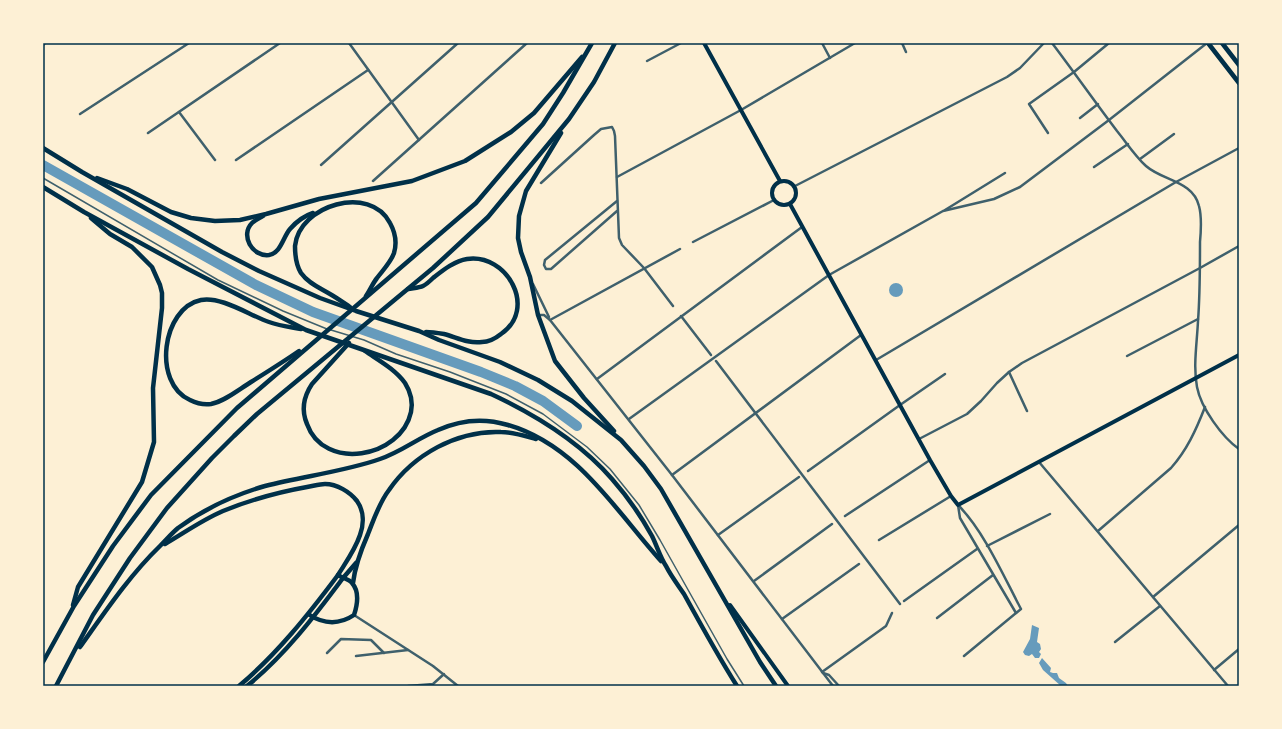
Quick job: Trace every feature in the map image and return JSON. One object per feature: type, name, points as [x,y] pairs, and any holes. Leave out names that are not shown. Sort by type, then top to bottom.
[{"type":"main road","points":[[615,43],[594,82],[531,180],[521,205],[518,226],[518,238],[521,252],[530,277],[538,316],[555,361],[580,394],[601,415],[641,462],[661,489],[760,662],[776,686]]},
{"type":"main road","points":[[704,43],[780,181]]},
{"type":"main road","points":[[1207,43],[1239,83]]},
{"type":"main road","points":[[1222,43],[1239,65]]},
{"type":"main road","points":[[82,172],[127,189],[171,212],[206,221],[240,220],[319,199],[412,181],[465,161],[512,132],[534,113],[591,45]]},
{"type":"main road","points":[[43,662],[71,611],[113,546],[151,495],[237,408],[476,203],[543,124],[591,45]]},
{"type":"main road","points":[[56,686],[93,615],[130,558],[167,508],[234,436],[257,414],[384,310],[433,268],[488,217],[569,120]]},
{"type":"main road","points":[[43,148],[82,172],[240,262],[320,298],[419,331],[500,362],[538,380],[572,401],[621,440]]},
{"type":"main road","points":[[780,181],[788,181],[795,186],[796,194],[793,202],[790,204],[782,205],[774,200],[772,190],[780,181]]},
{"type":"main road","points":[[43,187],[84,212],[195,273],[306,330]]},
{"type":"main road","points":[[266,214],[252,223],[248,231],[247,239],[251,247],[256,252],[264,255],[271,255],[277,251],[290,228],[308,215],[344,203],[364,203],[381,211],[391,226],[396,243],[390,262],[376,279],[363,301]]},
{"type":"main road","points":[[790,204],[950,496],[958,505],[1239,355]]},
{"type":"main road","points":[[319,211],[305,223],[298,234],[295,253],[297,264],[302,274],[308,280],[332,294],[356,311]]},
{"type":"main road","points":[[71,611],[78,587],[142,482],[154,442],[153,388],[162,308],[162,293],[160,285],[155,272],[147,261],[132,247],[110,234],[84,212]]},
{"type":"main road","points":[[407,290],[423,286],[441,272],[467,259],[482,260],[497,266],[510,280],[517,296],[517,314],[514,322],[505,332],[489,341],[468,341],[443,334],[419,331]]},
{"type":"main road","points":[[314,341],[225,399],[211,404],[196,402],[182,396],[176,390],[169,377],[167,368],[167,351],[170,331],[180,313],[186,307],[200,300],[206,299],[219,302],[269,322],[306,330],[491,394],[520,407],[554,428],[592,458],[611,478],[633,507],[652,537],[665,565]]},
{"type":"main road","points":[[358,331],[342,352],[316,378],[308,390],[304,406],[304,418],[312,435],[325,447],[334,452],[343,454],[364,452],[386,445],[401,433],[409,418],[411,400],[406,384],[396,373],[360,348]]},
{"type":"main road","points":[[70,660],[130,579],[160,546],[178,528],[216,504],[264,486],[339,470],[381,459],[438,430],[458,423],[479,421],[503,424],[529,433],[562,453],[597,485],[665,565],[737,686]]},
{"type":"main road","points":[[310,616],[318,620],[339,622],[354,615],[357,601],[356,590],[353,583],[358,560],[376,513],[389,490],[413,464],[429,452],[444,444],[485,432],[515,434],[544,442]]},
{"type":"main road","points":[[160,546],[214,515],[293,489],[326,484],[335,486],[354,497],[361,507],[363,522],[360,535],[356,545],[338,575],[304,627],[282,654],[262,674],[247,686]]},
{"type":"main road","points":[[239,686],[273,655],[310,616],[358,560]]},
{"type":"main road","points":[[338,575],[353,583]]},
{"type":"main road","points":[[720,593],[788,686]]},
{"type":"main road","points":[[304,627],[318,620]]},
{"type":"street","points":[[80,114],[189,43]]},
{"type":"street","points":[[148,133],[280,43]]},
{"type":"street","points":[[349,43],[419,140]]},
{"type":"street","points":[[321,166],[458,43]]},
{"type":"street","points":[[373,181],[527,43]]},
{"type":"street","points":[[647,61],[681,43]]},
{"type":"street","points":[[822,43],[830,58]]},
{"type":"street","points":[[617,177],[741,110],[855,43]]},
{"type":"street","points":[[902,43],[906,52]]},
{"type":"street","points":[[795,186],[1007,77],[1020,68],[1044,43]]},
{"type":"street","points":[[1052,43],[1109,120],[1145,165],[1159,175],[1176,182],[1191,191],[1198,201],[1200,207],[1200,268],[1195,364],[1198,392],[1205,408],[1224,436],[1239,449]]},
{"type":"street","points":[[1048,133],[1029,104],[1074,72],[1109,43]]},
{"type":"street","points":[[943,212],[994,199],[1020,187],[1109,120],[1207,43]]},
{"type":"street","points":[[236,160],[368,70]]},
{"type":"street","points":[[1080,118],[1098,104]]},
{"type":"street","points":[[180,112],[215,160]]},
{"type":"street","points":[[541,183],[601,129],[612,127],[614,131],[617,177],[619,238],[622,245],[644,268],[673,306]]},
{"type":"street","points":[[1140,159],[1174,134]]},
{"type":"street","points":[[1094,167],[1128,144]]},
{"type":"street","points":[[875,360],[1176,182],[1239,148]]},
{"type":"street","points":[[629,419],[829,275],[943,212],[1006,173]]},
{"type":"street","points":[[693,242],[774,200]]},
{"type":"street","points":[[617,201],[545,260],[544,265],[546,268],[551,269],[618,211]]},
{"type":"street","points":[[597,379],[802,227]]},
{"type":"street","points":[[919,440],[967,414],[997,383],[1022,363],[1239,246]]},
{"type":"street","points":[[550,320],[680,249]]},
{"type":"street","points":[[530,277],[550,320]]},
{"type":"street","points":[[538,316],[544,315],[550,320],[629,419],[833,686]]},
{"type":"street","points":[[681,316],[711,355]]},
{"type":"street","points":[[1128,356],[1198,319]]},
{"type":"street","points":[[672,475],[861,335]]},
{"type":"street","points":[[716,361],[900,604]]},
{"type":"street","points":[[1009,372],[1027,411]]},
{"type":"street","points":[[808,471],[900,404],[945,374]]},
{"type":"street","points":[[1098,531],[1171,468],[1190,442],[1205,408]]},
{"type":"street","points":[[845,516],[930,460]]},
{"type":"street","points":[[1039,462],[1228,686]]},
{"type":"street","points":[[718,535],[799,477]]},
{"type":"street","points":[[879,540],[950,496]]},
{"type":"street","points":[[958,505],[968,515],[987,546],[1021,610],[964,656]]},
{"type":"street","points":[[958,505],[960,518],[1016,613]]},
{"type":"street","points":[[987,546],[1050,514]]},
{"type":"street","points":[[753,582],[832,524]]},
{"type":"street","points":[[1153,597],[1239,525]]},
{"type":"street","points":[[904,601],[977,549]]},
{"type":"street","points":[[782,619],[860,564]]},
{"type":"street","points":[[936,618],[994,575]]},
{"type":"street","points":[[1116,642],[1160,606]]},
{"type":"street","points":[[822,672],[886,626],[892,613]]},
{"type":"street","points":[[354,615],[409,650],[444,674],[458,686]]},
{"type":"street","points":[[327,653],[341,639],[371,640],[384,653]]},
{"type":"street","points":[[1214,670],[1239,649]]},
{"type":"street","points":[[356,656],[409,650]]},
{"type":"street","points":[[822,672],[829,676],[839,686]]},
{"type":"street","points":[[408,686],[433,684],[444,674]]},
{"type":"lane","points":[[43,178],[218,280],[253,297],[314,324],[364,340],[396,354],[493,388],[537,410],[564,428],[606,464],[639,505],[744,686]]},
{"type":"water","points":[[896,283],[901,285],[903,290],[901,295],[896,297],[891,295],[889,290],[891,285]]},
{"type":"water","points":[[1032,625],[1039,628],[1037,642],[1040,644],[1041,649],[1039,652],[1041,654],[1039,658],[1035,658],[1032,654],[1029,656],[1025,655],[1023,652],[1030,639]]},
{"type":"water","points":[[1042,658],[1051,668],[1050,672],[1057,673],[1059,678],[1068,686],[1061,686],[1043,670],[1039,663]]},
{"type":"waterway","points":[[43,165],[256,285],[313,312],[481,372],[515,386],[543,401],[577,426]]}]
